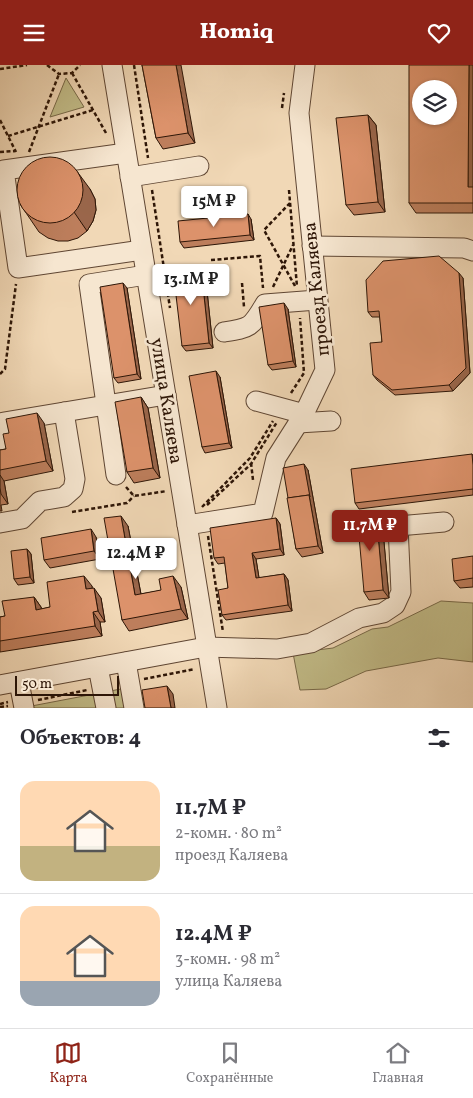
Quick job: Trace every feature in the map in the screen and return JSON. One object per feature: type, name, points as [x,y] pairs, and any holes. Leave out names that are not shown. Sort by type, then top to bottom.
[{"type":"street","name":"улица Каляева","points":[[112,65],[122,153],[130,177],[217,708]]},
{"type":"street","name":"проезд Каляева","points":[[187,525],[262,513],[276,458],[301,418],[325,369],[317,300],[303,245],[299,113],[305,65]]},
{"type":"street","points":[[122,153],[19,159],[4,170],[18,268],[142,251]]},
{"type":"street","points":[[130,177],[199,166]]},
{"type":"street","points":[[303,245],[464,248],[473,251]]},
{"type":"street","points":[[86,258],[116,475]]},
{"type":"street","points":[[89,284],[146,275]]},
{"type":"street","points":[[224,332],[246,329],[256,320],[265,305],[298,295],[317,300]]},
{"type":"street","points":[[0,446],[4,440],[4,422],[166,395]]},
{"type":"street","points":[[256,401],[283,408],[301,418],[331,421]]},
{"type":"street","points":[[0,523],[22,519],[40,501],[64,497],[73,489],[76,479],[64,412]]},
{"type":"street","points":[[0,685],[206,647],[277,649],[311,643],[359,618],[383,613],[394,605],[401,592],[398,526],[444,522]]},
{"type":"street","points":[[126,662],[134,708]]},
{"type":"street","points":[[98,667],[106,708]]},
{"type":"street","points":[[18,682],[23,706]]},
{"type":"path","points":[[0,69],[27,65]]},
{"type":"path","points":[[47,65],[59,74],[72,73],[80,65]]},
{"type":"path","points":[[134,65],[170,312]]},
{"type":"path","points":[[72,73],[93,110],[122,153]]},
{"type":"path","points":[[19,159],[38,127],[59,74]]},
{"type":"path","points":[[286,106],[288,98]]},
{"type":"path","points":[[8,136],[93,110]]},
{"type":"path","points":[[0,120],[19,159]]},
{"type":"path","points":[[0,152],[19,159]]},
{"type":"path","points":[[226,647],[204,509],[251,464],[304,373],[298,295],[264,230],[290,203]]},
{"type":"path","points":[[265,305],[284,265],[303,245]]},
{"type":"path","points":[[211,260],[260,257],[265,305]]},
{"type":"path","points":[[0,373],[6,369],[18,268]]},
{"type":"path","points":[[198,500],[199,509],[250,458],[308,372]]},
{"type":"path","points":[[116,475],[134,496]]},
{"type":"path","points":[[70,512],[127,503],[134,496],[180,489]]},
{"type":"path","points":[[129,682],[210,666]]},
{"type":"path","points":[[0,707],[23,706],[102,687]]},
{"type":"shaded area","points":[[66,78],[84,107],[50,117]]},
{"type":"shaded area","points":[[441,601],[473,603],[473,662],[438,658],[366,671],[326,689],[300,690],[293,653],[333,648],[372,629],[388,627]]},
{"type":"shaded area","points":[[126,688],[130,708],[21,708]]},
{"type":"building","points":[[142,65],[176,65],[188,133],[156,138]]},
{"type":"building","points":[[409,65],[469,65],[468,187],[473,187],[473,203],[409,203]]},
{"type":"building","points":[[368,115],[378,202],[346,205],[336,118]]},
{"type":"building","points":[[50,157],[62,160],[73,167],[80,178],[83,190],[80,202],[73,213],[62,220],[50,223],[38,220],[27,213],[20,202],[17,190],[20,178],[27,167],[38,160]]},
{"type":"building","points":[[248,214],[250,235],[180,242],[178,221]]},
{"type":"building","points":[[439,256],[459,273],[466,368],[449,385],[392,390],[373,375],[370,343],[382,342],[379,311],[368,312],[366,280],[383,261]]},
{"type":"building","points":[[201,267],[209,343],[182,346],[173,270]]},
{"type":"building","points":[[123,283],[137,374],[114,378],[100,287]]},
{"type":"building","points":[[284,303],[293,361],[268,365],[259,307]]},
{"type":"building","points":[[216,371],[229,443],[202,447],[189,376]]},
{"type":"building","points":[[141,397],[153,468],[127,472],[115,402]]},
{"type":"building","points":[[37,413],[46,461],[0,470],[0,450],[6,449],[3,434],[9,433],[6,419]]},
{"type":"building","points":[[472,454],[473,489],[355,503],[351,469]]},
{"type":"building","points":[[304,464],[310,497],[309,495],[288,498],[283,468]]},
{"type":"building","points":[[309,495],[318,546],[296,549],[287,498]]},
{"type":"building","points":[[376,512],[383,590],[364,592],[357,514]]},
{"type":"building","points":[[121,516],[135,595],[161,590],[159,579],[173,576],[181,609],[122,620],[104,518]]},
{"type":"building","points":[[276,518],[280,549],[252,553],[256,578],[284,574],[288,605],[222,615],[218,590],[228,588],[224,557],[214,558],[210,528]]},
{"type":"building","points":[[91,529],[94,551],[44,560],[41,538]]},
{"type":"building","points":[[27,549],[30,577],[14,579],[11,551]]},
{"type":"building","points":[[473,556],[473,578],[454,581],[452,559]]},
{"type":"building","points":[[84,576],[86,589],[94,588],[98,611],[93,612],[95,626],[0,641],[0,617],[5,616],[2,601],[34,597],[36,610],[50,607],[47,582]]},
{"type":"building","points":[[167,686],[171,708],[145,708],[142,690]]}]
